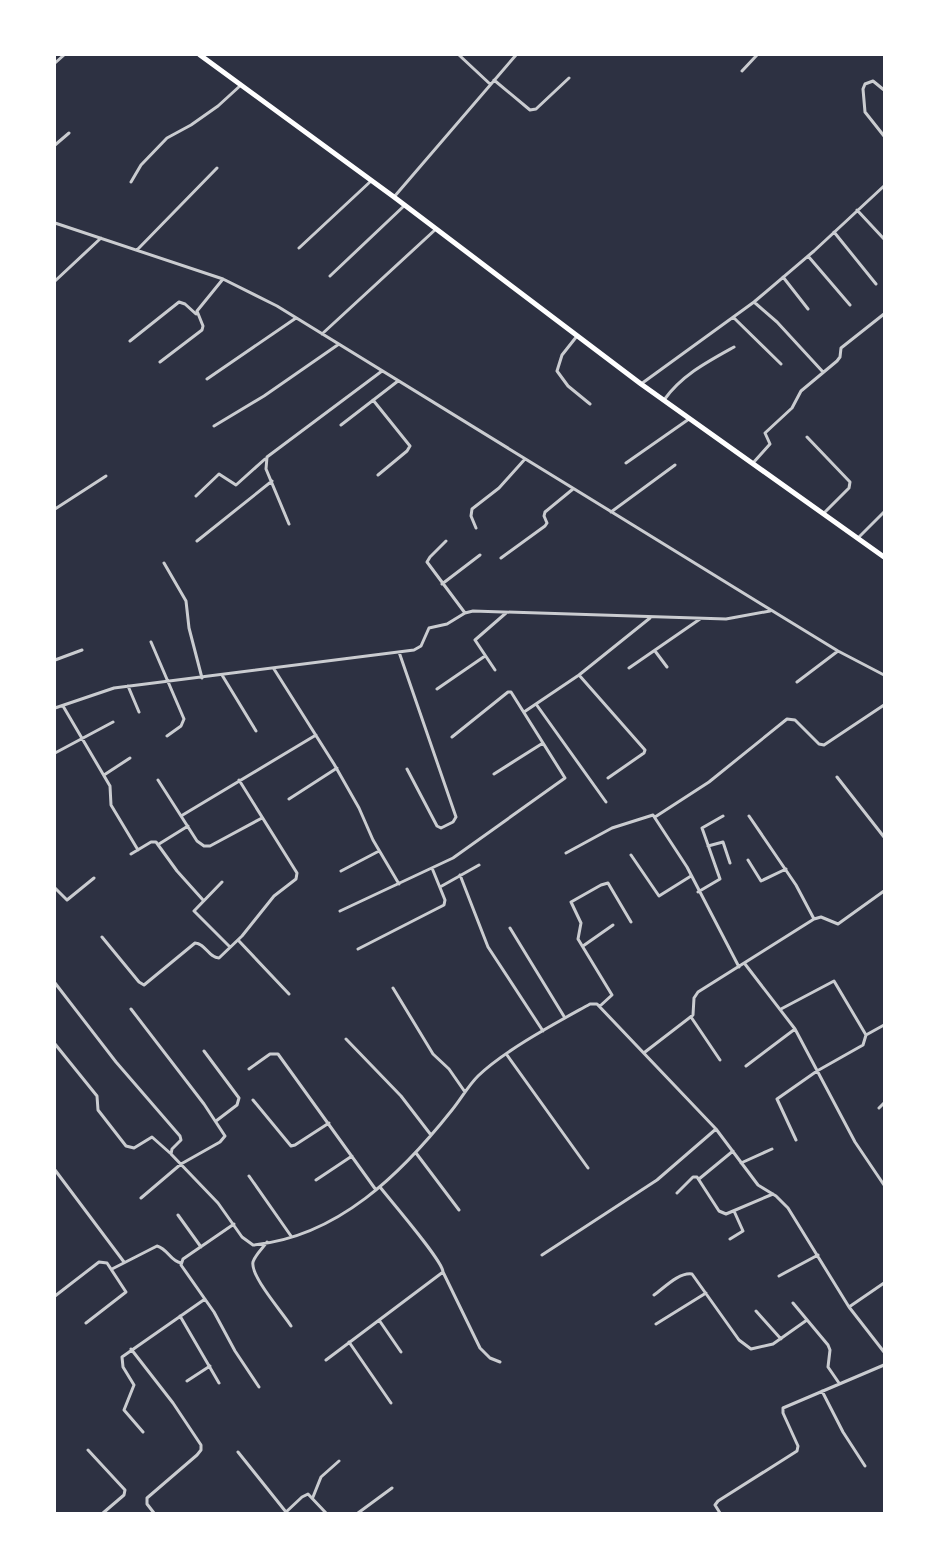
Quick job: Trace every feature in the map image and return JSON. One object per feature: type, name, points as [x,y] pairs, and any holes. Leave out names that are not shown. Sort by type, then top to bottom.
[{"type":"main road","points":[[200,55],[372,180],[688,419],[884,557]]},
{"type":"street","points":[[55,63],[64,55]]},
{"type":"street","points":[[459,55],[490,84]]},
{"type":"street","points":[[394,197],[516,55]]},
{"type":"street","points":[[742,71],[757,55]]},
{"type":"street","points":[[494,80],[532,110],[569,78]]},
{"type":"street","points":[[884,90],[873,81],[865,84],[863,89],[864,112],[884,136]]},
{"type":"street","points":[[131,182],[141,166],[167,138],[218,106],[241,85]]},
{"type":"street","points":[[55,145],[69,133]]},
{"type":"street","points":[[137,250],[217,168]]},
{"type":"street","points":[[298,248],[372,180]]},
{"type":"street","points":[[641,384],[754,302],[808,256],[884,186]]},
{"type":"street","points":[[330,276],[405,205]]},
{"type":"street","points":[[857,210],[884,239]]},
{"type":"street","points":[[55,223],[223,279],[296,318],[770,610],[838,651],[884,674]]},
{"type":"street","points":[[322,334],[436,228]]},
{"type":"street","points":[[834,232],[876,284]]},
{"type":"street","points":[[55,280],[101,238]]},
{"type":"street","points":[[808,256],[850,305]]},
{"type":"street","points":[[783,277],[808,309]]},
{"type":"street","points":[[197,315],[199,309],[223,279]]},
{"type":"street","points":[[130,341],[179,302],[185,304],[197,315],[203,326],[202,330],[160,362]]},
{"type":"street","points":[[754,302],[777,322],[823,372]]},
{"type":"street","points":[[752,464],[770,444],[765,433],[792,408],[800,391],[839,359],[841,348],[884,314]]},
{"type":"street","points":[[733,317],[781,364]]},
{"type":"street","points":[[207,378],[296,318]]},
{"type":"street","points":[[577,336],[562,355],[558,371],[568,386],[590,404]]},
{"type":"street","points":[[214,426],[264,396],[338,344]]},
{"type":"street","points":[[663,400],[676,383],[688,374],[734,347]]},
{"type":"street","points":[[196,496],[219,474],[236,485],[268,457],[382,371]]},
{"type":"street","points":[[341,425],[398,381]]},
{"type":"street","points":[[373,400],[410,446],[407,452],[378,475]]},
{"type":"street","points":[[626,463],[688,419]]},
{"type":"street","points":[[807,437],[850,482],[850,486],[823,514]]},
{"type":"street","points":[[268,457],[266,465],[289,524]]},
{"type":"street","points":[[476,528],[471,516],[472,509],[500,488],[525,459]]},
{"type":"street","points":[[611,512],[674,465]]},
{"type":"street","points":[[55,509],[106,476]]},
{"type":"street","points":[[196,541],[272,481]]},
{"type":"street","points":[[501,558],[544,526],[546,522],[545,512],[573,488]]},
{"type":"street","points":[[858,538],[884,512]]},
{"type":"street","points":[[446,541],[427,562],[465,613]]},
{"type":"street","points":[[442,584],[480,556]]},
{"type":"street","points":[[164,563],[186,601],[189,628],[202,678]]},
{"type":"street","points":[[55,708],[106,690],[128,686],[274,669],[417,649],[421,646],[427,629],[447,624],[465,613],[473,611],[701,619],[742,618],[770,610]]},
{"type":"street","points":[[495,670],[475,642],[475,638],[507,613]]},
{"type":"street","points":[[524,712],[579,675],[651,618]]},
{"type":"street","points":[[629,668],[701,619]]},
{"type":"street","points":[[151,642],[184,721],[181,726],[167,736]]},
{"type":"street","points":[[55,660],[82,650]]},
{"type":"street","points":[[655,651],[667,667]]},
{"type":"street","points":[[797,682],[838,651]]},
{"type":"street","points":[[399,652],[456,817],[453,822],[441,828],[437,826],[407,769]]},
{"type":"street","points":[[437,688],[484,656]]},
{"type":"street","points":[[274,669],[337,768],[399,884]]},
{"type":"street","points":[[222,675],[256,731]]},
{"type":"street","points":[[579,675],[645,750],[644,753],[608,778]]},
{"type":"street","points":[[128,686],[139,712]]},
{"type":"street","points":[[340,911],[432,868],[471,846],[564,780],[564,776],[512,693],[508,692],[452,737]]},
{"type":"street","points":[[536,704],[606,802]]},
{"type":"street","points":[[63,706],[112,789],[111,805],[138,850]]},
{"type":"street","points":[[656,817],[709,782],[787,719],[795,720],[819,744],[824,746],[884,706]]},
{"type":"street","points":[[55,753],[113,722]]},
{"type":"street","points":[[181,816],[316,735]]},
{"type":"street","points":[[494,774],[543,743]]},
{"type":"street","points":[[103,775],[130,758]]},
{"type":"street","points":[[290,799],[337,768]]},
{"type":"street","points":[[837,777],[884,837]]},
{"type":"street","points":[[158,780],[198,841],[207,847],[262,818]]},
{"type":"street","points":[[102,937],[143,985],[195,943],[200,944],[216,958],[238,940],[271,899],[298,876],[239,780]]},
{"type":"street","points":[[566,853],[627,822],[648,815],[656,817],[691,876],[739,967]]},
{"type":"street","points":[[698,892],[720,877],[702,828],[723,816]]},
{"type":"street","points":[[749,816],[786,869],[814,919]]},
{"type":"street","points":[[159,844],[188,826]]},
{"type":"street","points":[[131,854],[154,841],[159,844],[176,871],[203,900]]},
{"type":"street","points":[[708,846],[722,842],[730,863]]},
{"type":"street","points":[[341,871],[380,851]]},
{"type":"street","points":[[631,854],[660,896],[691,876]]},
{"type":"street","points":[[748,860],[761,881],[786,869]]},
{"type":"street","points":[[440,887],[479,865]]},
{"type":"street","points":[[358,949],[442,907],[446,902],[432,868]]},
{"type":"street","points":[[460,876],[488,947],[543,1031]]},
{"type":"street","points":[[55,888],[67,900],[94,878]]},
{"type":"street","points":[[222,882],[195,908],[194,913],[230,948]]},
{"type":"street","points":[[600,1006],[612,995],[577,936],[581,921],[571,902],[601,884],[609,884],[631,922]]},
{"type":"street","points":[[645,1052],[691,1017],[694,1012],[694,998],[698,992],[814,919],[822,918],[839,924],[884,891]]},
{"type":"street","points":[[583,946],[613,925]]},
{"type":"street","points":[[510,928],[565,1018]]},
{"type":"street","points":[[238,940],[289,994]]},
{"type":"street","points":[[745,963],[795,1029],[855,1142],[884,1185]]},
{"type":"street","points":[[781,1009],[834,981],[866,1035]]},
{"type":"street","points":[[55,983],[116,1062],[180,1136],[180,1142],[172,1149],[171,1154]]},
{"type":"street","points":[[393,988],[433,1054],[449,1069],[465,1092]]},
{"type":"street","points":[[55,1044],[97,1096],[97,1108],[126,1146],[134,1148],[152,1136],[218,1203],[242,1237],[250,1244],[290,1236],[317,1227],[340,1216],[402,1169],[477,1077],[507,1055],[565,1018],[590,1004],[600,1006],[716,1129],[758,1185],[773,1194],[788,1208],[849,1307],[884,1352]]},
{"type":"street","points":[[131,1009],[224,1134],[222,1140],[181,1164],[141,1198]]},
{"type":"street","points":[[691,1017],[720,1060]]},
{"type":"street","points":[[796,1140],[778,1099],[817,1071],[863,1045],[866,1035],[884,1025]]},
{"type":"street","points":[[746,1066],[795,1029]]},
{"type":"street","points":[[346,1039],[401,1096],[431,1135]]},
{"type":"street","points":[[204,1051],[239,1098],[237,1105],[216,1121]]},
{"type":"street","points":[[248,1069],[270,1054],[278,1054],[376,1190]]},
{"type":"street","points":[[507,1055],[588,1168]]},
{"type":"street","points":[[253,1100],[291,1146],[296,1146],[328,1123]]},
{"type":"street","points":[[879,1108],[884,1103]]},
{"type":"street","points":[[542,1255],[657,1180],[716,1129]]},
{"type":"street","points":[[741,1163],[772,1149]]},
{"type":"street","points":[[699,1179],[733,1151]]},
{"type":"street","points":[[416,1153],[459,1210]]},
{"type":"street","points":[[316,1180],[352,1156]]},
{"type":"street","points":[[55,1170],[124,1262]]},
{"type":"street","points":[[249,1176],[290,1236]]},
{"type":"street","points":[[677,1193],[693,1177],[699,1179],[719,1211],[726,1214],[773,1194]]},
{"type":"street","points":[[380,1187],[442,1266],[443,1272],[480,1348],[490,1358],[500,1362]]},
{"type":"street","points":[[730,1239],[743,1231],[734,1211]]},
{"type":"street","points":[[178,1215],[201,1247]]},
{"type":"street","points":[[181,1263],[234,1224]]},
{"type":"street","points":[[267,1242],[254,1260],[253,1266],[264,1288],[291,1326]]},
{"type":"street","points":[[112,1269],[157,1246],[165,1250],[174,1261],[181,1263]]},
{"type":"street","points":[[778,1276],[818,1255]]},
{"type":"street","points":[[55,1296],[101,1261],[107,1263],[126,1292],[86,1323]]},
{"type":"street","points":[[181,1263],[181,1267],[205,1300],[260,1387]]},
{"type":"street","points":[[326,1360],[443,1272]]},
{"type":"street","points":[[654,1295],[679,1277],[689,1273],[693,1275],[746,1347],[752,1348],[764,1346],[781,1339],[807,1320]]},
{"type":"street","points":[[849,1307],[884,1283]]},
{"type":"street","points":[[656,1324],[706,1293]]},
{"type":"street","points":[[143,1432],[124,1410],[134,1385],[121,1360],[132,1349],[205,1300]]},
{"type":"street","points":[[792,1303],[829,1347],[828,1367],[839,1383]]},
{"type":"street","points":[[756,1311],[781,1339]]},
{"type":"street","points":[[180,1316],[219,1383]]},
{"type":"street","points":[[379,1320],[401,1352]]},
{"type":"street","points":[[349,1342],[391,1403]]},
{"type":"street","points":[[132,1349],[173,1403],[201,1445],[201,1450],[197,1455],[147,1498],[147,1504],[154,1513]]},
{"type":"street","points":[[720,1513],[715,1504],[718,1500],[795,1454],[798,1446],[783,1413],[783,1408],[884,1365]]},
{"type":"street","points":[[187,1381],[210,1366]]},
{"type":"street","points":[[822,1390],[843,1432],[865,1466]]},
{"type":"street","points":[[88,1450],[125,1490],[124,1495],[103,1513]]},
{"type":"street","points":[[238,1452],[285,1512],[304,1495],[308,1494],[313,1497],[326,1513]]},
{"type":"street","points":[[313,1497],[321,1477],[339,1461]]},
{"type":"street","points":[[358,1513],[392,1488]]}]
